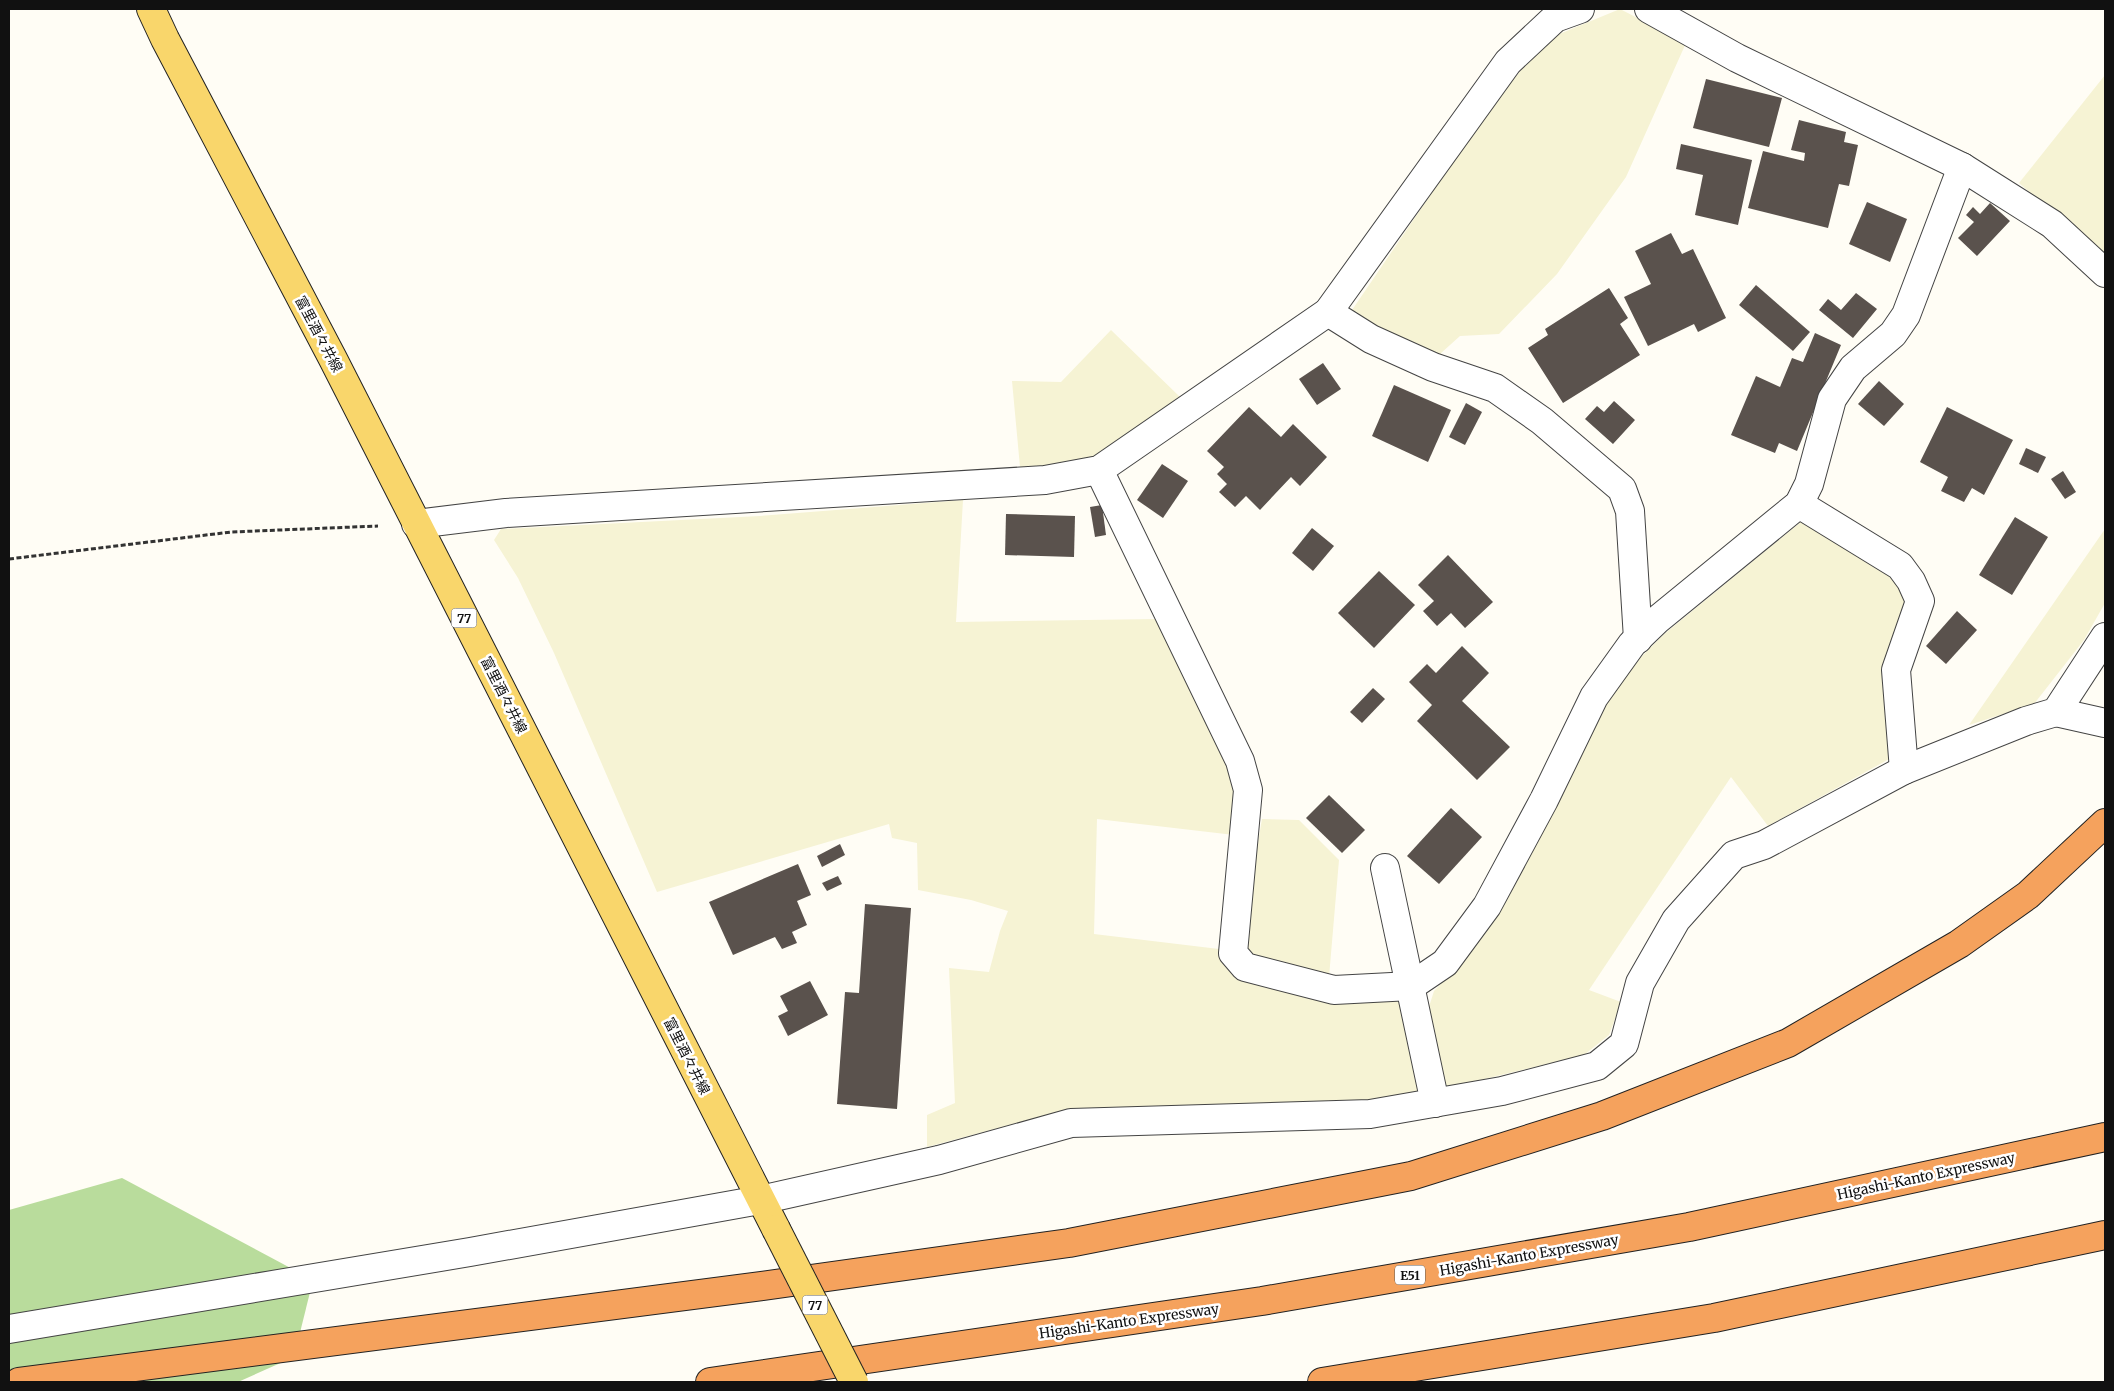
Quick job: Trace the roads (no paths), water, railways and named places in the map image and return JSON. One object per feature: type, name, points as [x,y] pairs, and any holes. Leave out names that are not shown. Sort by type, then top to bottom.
[{"type":"highway","points":[[19,1382],[693,1296],[1069,1243],[1411,1176],[1602,1116],[1788,1043],[1960,944],[2028,896],[2105,823]]},
{"type":"highway","name":"Higashi-Kanto Expressway","points":[[710,1382],[1262,1301],[1689,1227],[2105,1137]]},
{"type":"highway","points":[[1322,1382],[1714,1318],[2105,1236]]},
{"type":"main road","name":"富里酒々井線","points":[[152,9],[165,38],[416,524],[854,1382]]},
{"type":"street","points":[[416,524],[506,513],[1045,480],[1099,470],[1328,312],[1508,62],[1555,18],[1580,9]]},
{"type":"street","points":[[1649,9],[1738,58],[1962,167],[2052,224],[2105,273]]},
{"type":"street","points":[[1099,470],[1240,761],[1248,790],[1233,953],[1245,966],[1334,990],[1411,986],[1445,963],[1487,906],[1544,800],[1594,697],[1638,639],[1657,620],[1799,504],[1809,484],[1832,399],[1853,368],[1893,334],[1906,315],[1962,167]]},
{"type":"street","points":[[1328,312],[1380,343],[1433,367],[1495,388],[1542,421],[1622,489],[1630,511],[1638,639]]},
{"type":"street","points":[[1799,504],[1900,566],[1911,581],[1920,601],[1896,670],[1904,770]]},
{"type":"street","points":[[2056,712],[2105,637]]},
{"type":"street","points":[[9,1329],[480,1251],[760,1200],[939,1160],[1071,1123],[1370,1114],[1502,1091],[1597,1066],[1624,1044],[1640,983],[1676,920],[1734,855],[1764,845],[1904,770],[2026,721],[2056,712],[2105,723]]},
{"type":"street","points":[[1385,868],[1435,1104]]}]
